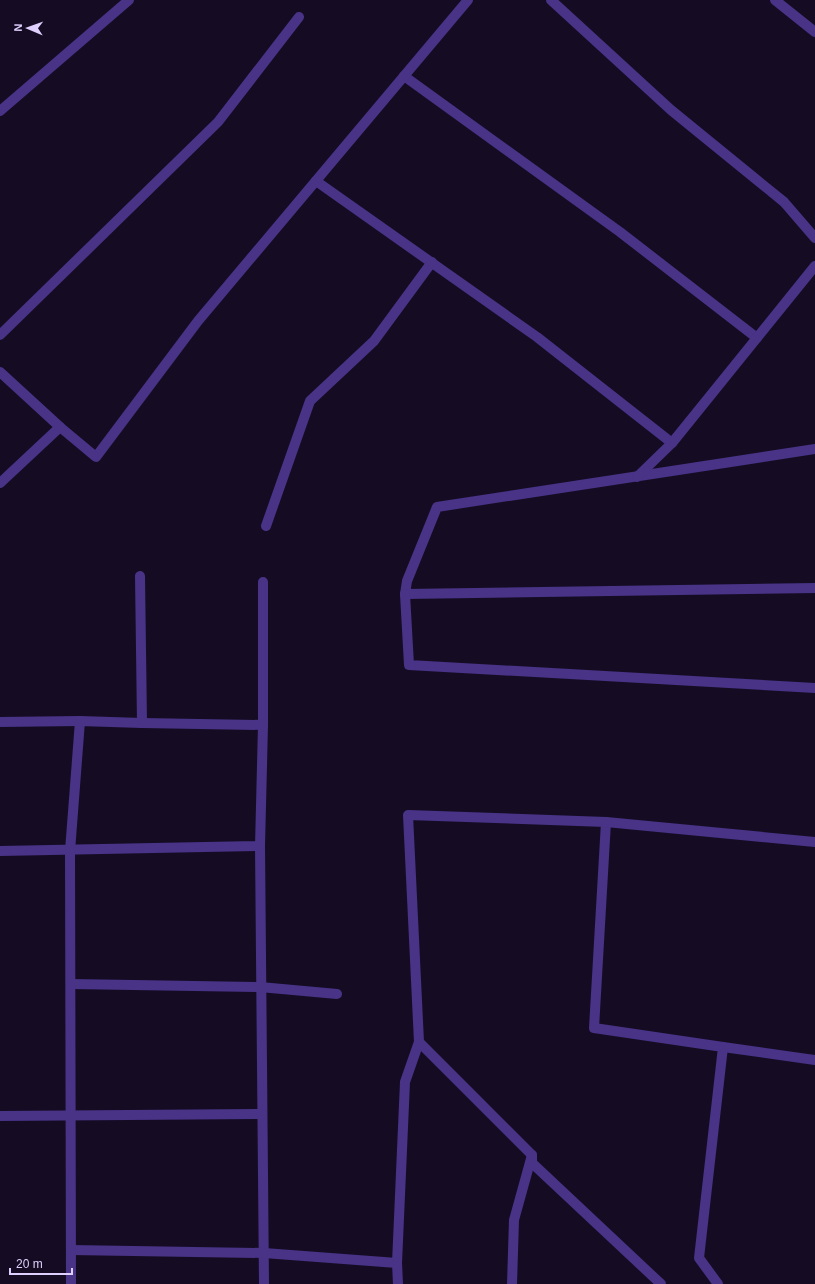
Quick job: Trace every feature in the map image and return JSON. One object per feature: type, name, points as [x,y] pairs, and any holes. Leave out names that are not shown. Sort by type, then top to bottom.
[{"type":"street","points":[[0,111],[129,0]]},
{"type":"street","points":[[0,372],[60,427],[96,457],[198,321],[468,0]]},
{"type":"street","points":[[551,0],[671,110],[784,202],[815,238]]},
{"type":"street","points":[[775,0],[815,32]]},
{"type":"street","points":[[0,336],[218,122],[299,17]]},
{"type":"street","points":[[404,76],[620,232],[757,338]]},
{"type":"street","points":[[316,181],[537,337],[672,443]]},
{"type":"street","points":[[266,526],[310,401],[374,341],[432,262]]},
{"type":"street","points":[[637,477],[672,443],[815,266]]},
{"type":"street","points":[[0,483],[60,427]]},
{"type":"street","points":[[815,449],[437,507],[407,581],[405,594],[409,665],[815,688]]},
{"type":"street","points":[[140,576],[142,723]]},
{"type":"street","points":[[263,582],[260,987],[264,1284]]},
{"type":"street","points":[[405,594],[815,588]]},
{"type":"street","points":[[71,1284],[70,851],[80,721]]},
{"type":"street","points":[[0,722],[80,721],[263,725]]},
{"type":"street","points":[[398,1284],[397,1262],[405,1082],[419,1042],[408,815],[606,822],[815,842]]},
{"type":"street","points":[[606,822],[594,1028],[815,1060]]},
{"type":"street","points":[[0,851],[70,851],[260,846]]},
{"type":"street","points":[[70,984],[260,987],[337,994]]},
{"type":"street","points":[[419,1042],[532,1155],[532,1162],[661,1284]]},
{"type":"street","points":[[718,1284],[699,1258],[723,1047]]},
{"type":"street","points":[[0,1116],[262,1114]]},
{"type":"street","points":[[512,1284],[514,1220],[532,1155]]},
{"type":"street","points":[[71,1250],[264,1253],[397,1262]]}]
